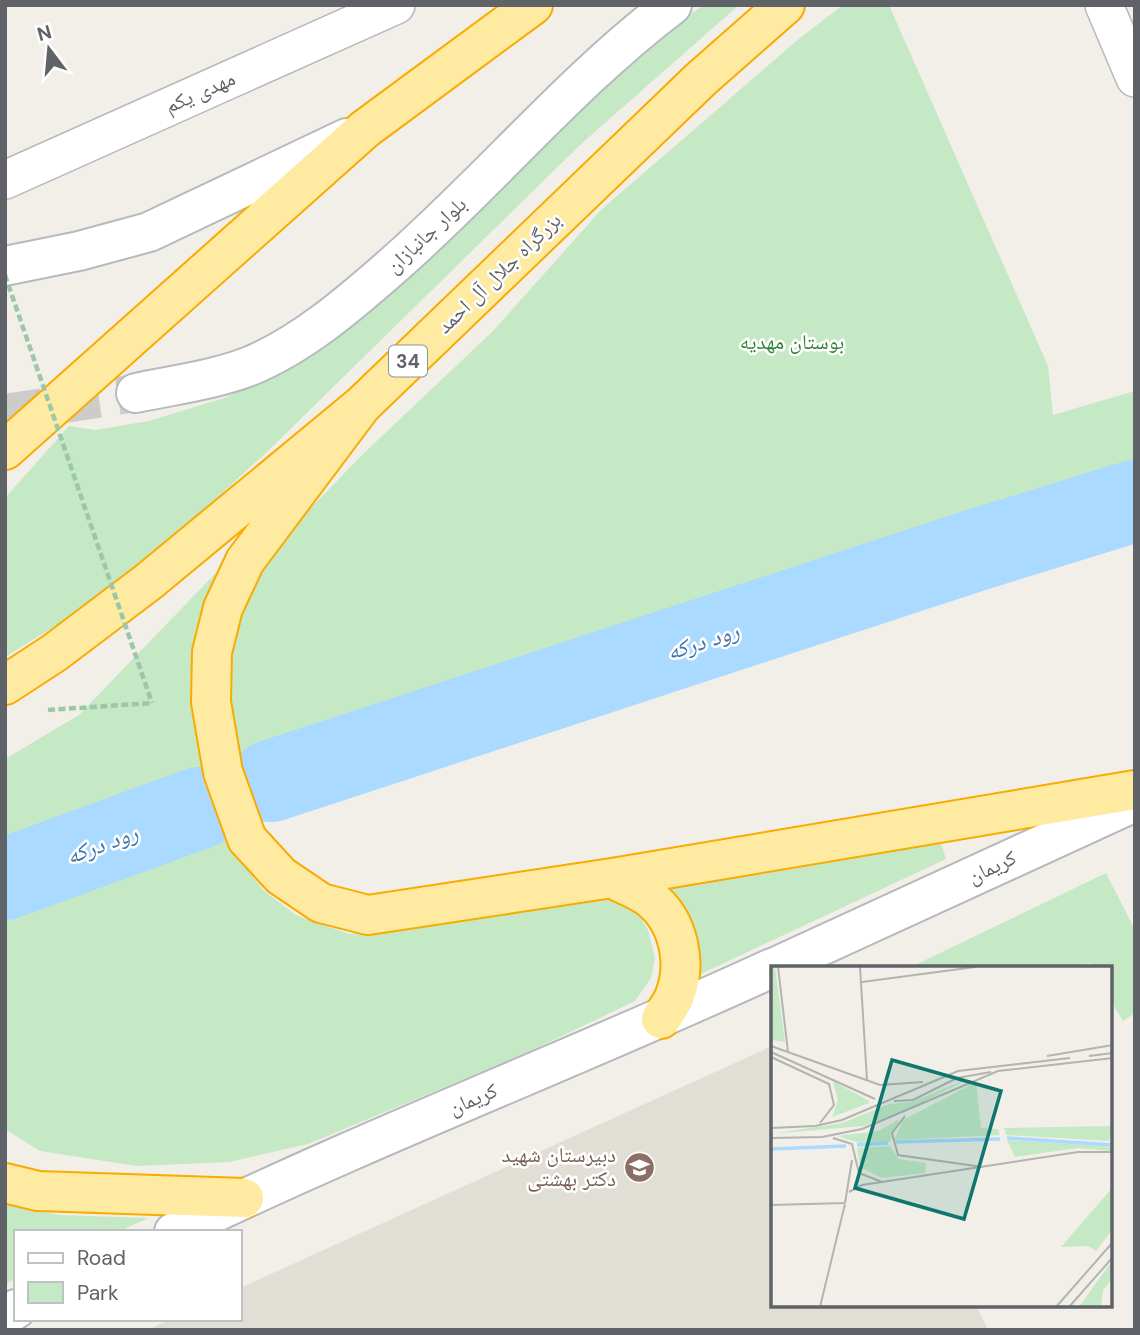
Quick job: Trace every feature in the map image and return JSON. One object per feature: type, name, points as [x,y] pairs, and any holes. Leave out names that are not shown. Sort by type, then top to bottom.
[{"type":"highway","points":[[5,450],[365,129],[533,5]]},
{"type":"highway","name":"بزرگراه جلال آل احمد","points":[[5,685],[54,653],[148,582],[362,405],[701,79],[785,5]]},
{"type":"highway","points":[[362,405],[246,561],[223,608],[212,653],[211,702],[223,772],[247,839],[281,876],[321,903],[368,915],[612,878],[1135,790]]},
{"type":"highway","points":[[612,878],[650,899],[668,919],[679,944],[681,970],[674,996],[660,1019]]},
{"type":"highway","points":[[5,1183],[38,1191],[244,1198]]},
{"type":"street","name":"مهدی یکم","points":[[5,180],[396,5]]},
{"type":"street","name":"بلوار جانبازان","points":[[136,393],[218,376],[251,365],[313,330],[352,302],[438,226],[565,99],[649,22],[672,5]]},
{"type":"street","points":[[1104,5],[1135,78]]},
{"type":"street","points":[[5,266],[79,251],[149,232],[365,129]]},
{"type":"street","name":"کریمان","points":[[777,966],[1135,802]]},
{"type":"street","name":"کریمان","points":[[178,1230],[244,1198],[771,969]]},
{"type":"path","points":[[5,275],[152,703],[45,710]]},
{"type":"shaded area","name":"دبیرستان شهید دکتر بهشتی","points":[[771,1046],[771,1307],[977,1307],[988,1330],[148,1330],[167,1321],[242,1321],[242,1287]]},
{"type":"green space","points":[[704,5],[739,5],[581,144],[273,446],[185,528],[65,620],[5,657],[5,498],[69,426],[95,430],[149,421],[227,397],[316,350],[629,57]]},
{"type":"green space","name":"بوستان مهدیه","points":[[843,5],[889,5],[1048,366],[1053,415],[1135,391],[1135,466],[241,762],[232,726],[228,665],[231,631],[274,546],[362,455],[494,330],[601,210],[800,38]]},
{"type":"green space","points":[[237,551],[203,758],[209,791],[5,858],[5,759],[79,715]]},
{"type":"green space","points":[[224,831],[235,853],[263,890],[296,915],[349,934],[612,895],[636,910],[648,930],[655,958],[651,978],[635,1001],[522,1055],[308,1144],[229,1162],[137,1166],[40,1151],[5,1129],[5,907]]},
{"type":"green space","points":[[941,844],[946,859],[688,980],[684,917],[669,884]]},
{"type":"green space","points":[[1106,873],[1135,930],[1135,1013],[1123,1021],[1112,1002],[1112,966],[1092,966],[1090,963],[1080,966],[913,966]]},
{"type":"green space","points":[[5,1203],[58,1215],[148,1218],[122,1230],[14,1230],[14,1279],[5,1285]]},
{"type":"waterway","name":"رود درکه","points":[[271,781],[976,550],[1135,501]]},
{"type":"waterway","name":"رود درکه","points":[[5,879],[199,808]]},
{"type":"tunnel","points":[[5,413],[136,393]]},
{"type":"place","name":"دبیرستان شهید دکتر بهشتی","points":[[639,1167]]}]
